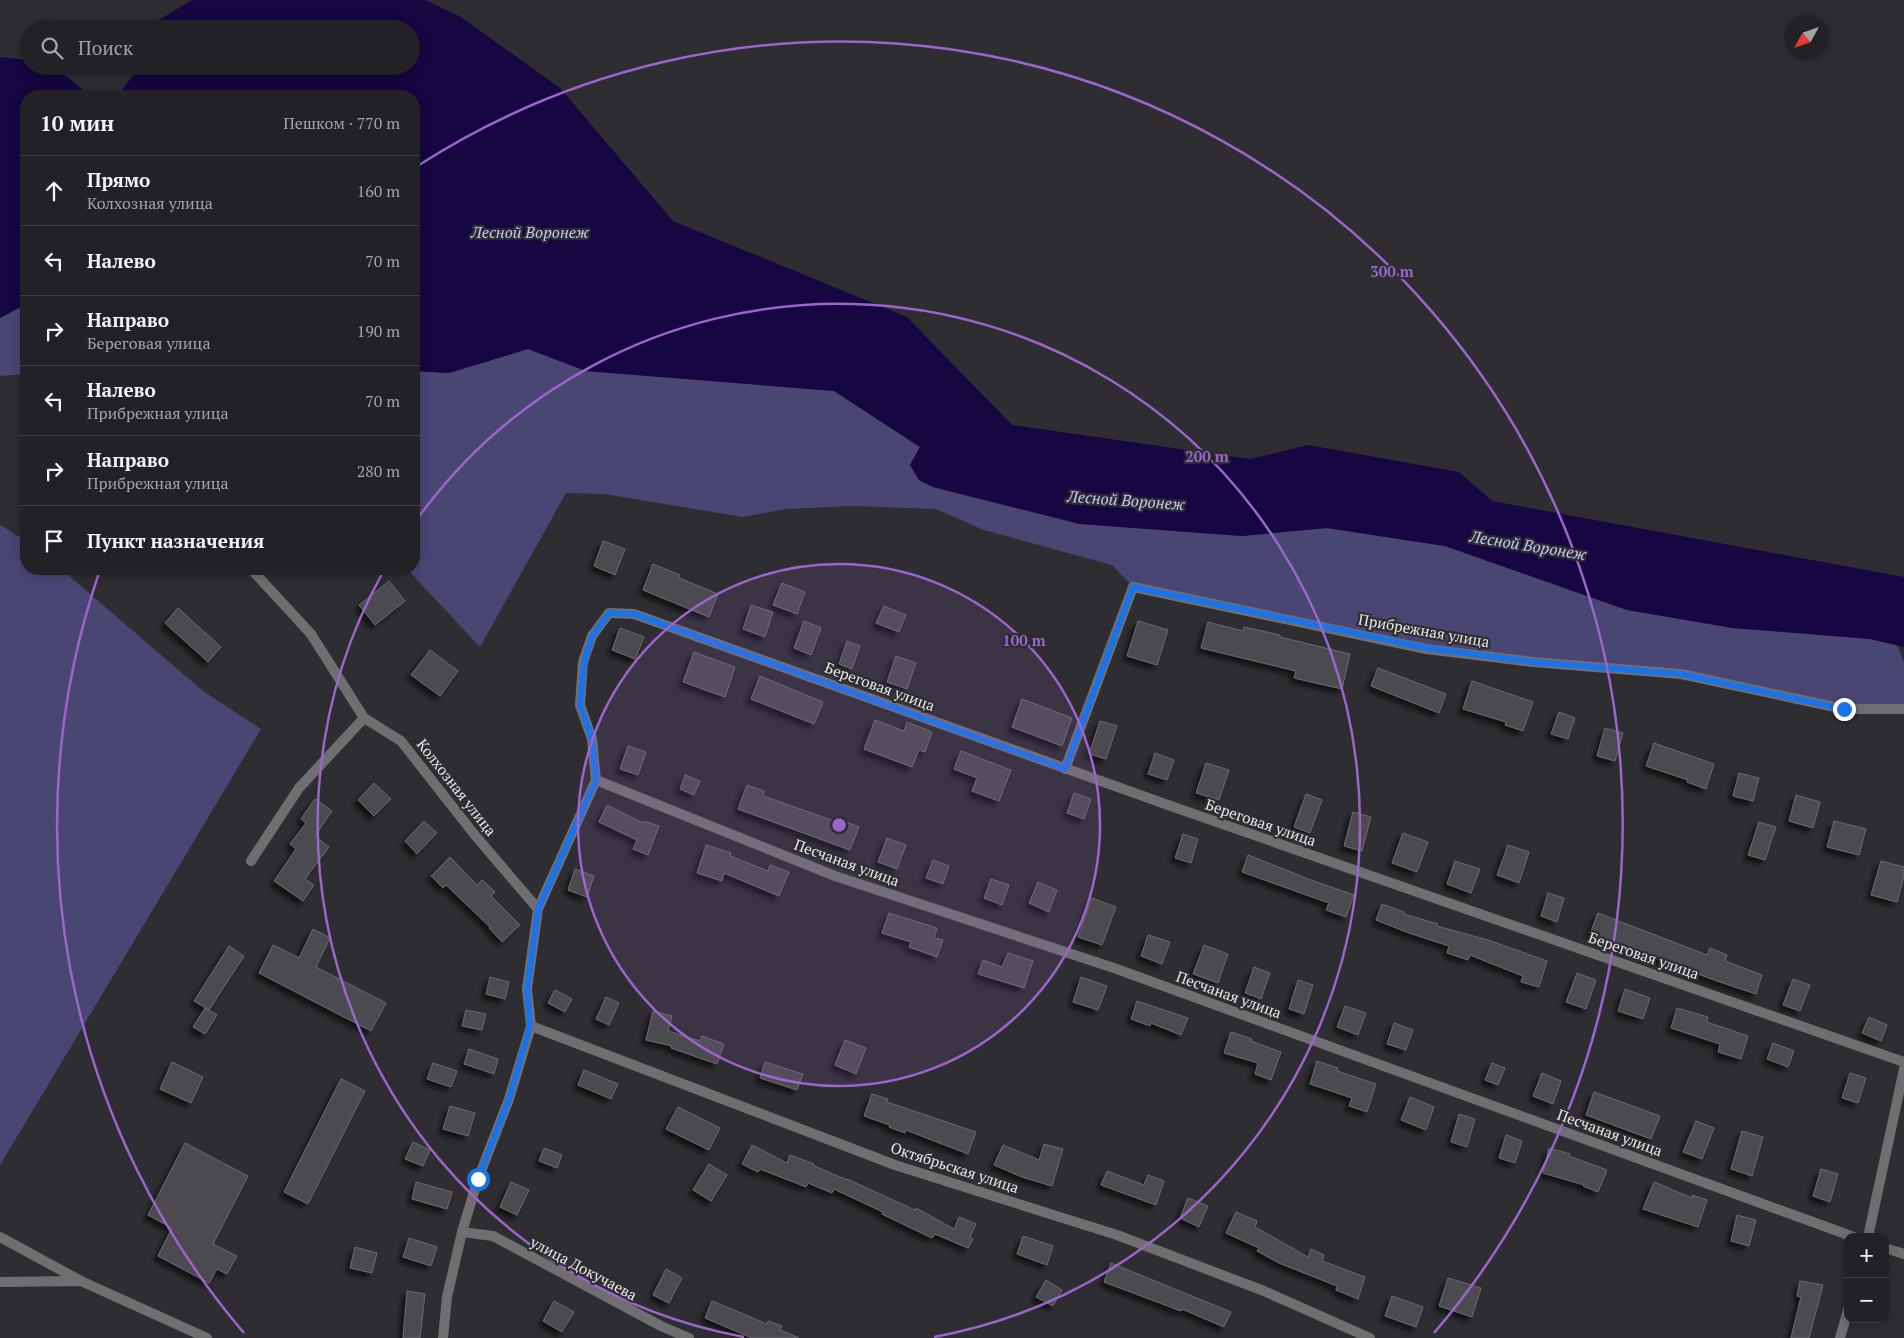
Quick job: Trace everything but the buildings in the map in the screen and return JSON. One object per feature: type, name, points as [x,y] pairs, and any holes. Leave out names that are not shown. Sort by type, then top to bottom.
[{"type":"street","points":[[251,861],[299,788],[364,718],[311,634],[257,575]]},
{"type":"street","name":"Прибрежная улица","points":[[1065,769],[1133,587],[1426,648],[1533,662],[1681,674],[1844,709],[1904,709]]},
{"type":"street","name":"Береговая улица","points":[[596,780],[592,739],[580,705],[584,662],[592,636],[609,613],[634,614],[1065,769],[1904,1062]]},
{"type":"street","name":"Колхозная улица","points":[[364,718],[401,741],[474,834],[538,909]]},
{"type":"street","points":[[443,1338],[447,1297],[462,1232],[478,1179],[509,1099],[530,1026],[527,989],[538,909],[596,780]]},
{"type":"street","name":"Песчаная улица","points":[[596,780],[835,876],[1114,968],[1844,1233]]},
{"type":"street","name":"Октябрьская улица","points":[[530,1026],[895,1165],[1117,1235],[1264,1291],[1370,1338]]},
{"type":"street","points":[[1869,1233],[1904,1069]]},
{"type":"street","name":"улица Докучаева","points":[[462,1232],[493,1236],[661,1326],[689,1338]]},
{"type":"street","points":[[0,1237],[81,1281],[207,1338]]},
{"type":"street","points":[[1889,1249],[1904,1254]]},
{"type":"street","points":[[0,1282],[81,1281]]},
{"type":"street","points":[[1840,1338],[1844,1323]]},
{"type":"shaded area","points":[[20,307],[20,374],[0,376],[0,318]]},
{"type":"shaded area","points":[[528,349],[586,371],[834,391],[920,447],[910,465],[919,480],[933,487],[1080,524],[1242,536],[1327,528],[1445,546],[1627,610],[1733,628],[1870,639],[1897,645],[1904,662],[1904,709],[1844,709],[1681,674],[1426,649],[1133,587],[1112,565],[984,530],[936,509],[853,506],[786,509],[743,517],[604,494],[566,493],[480,647],[413,575],[420,575],[420,371],[449,373]]},
{"type":"shaded area","points":[[0,525],[20,537],[20,575],[68,575],[203,691],[261,729],[0,1165]]},
{"type":"water","name":"Лесной Воронеж","points":[[192,0],[425,0],[461,17],[560,88],[673,221],[907,317],[1012,425],[1250,459],[1308,445],[1459,472],[1492,501],[1904,577],[1904,647],[1870,639],[1733,628],[1627,610],[1445,546],[1327,528],[1242,536],[1080,524],[933,487],[919,480],[910,465],[920,447],[834,391],[586,371],[528,349],[449,373],[420,371],[420,90],[122,90],[133,75],[420,75],[420,20],[159,20]]},
{"type":"water","name":"Лесной Воронеж","points":[[0,57],[20,59],[20,75],[65,75],[83,90],[20,90],[20,307],[0,318]]},
{"type":"route","points":[[478,1179],[509,1099],[530,1026],[527,989],[538,909],[596,780],[592,739],[580,705],[584,662],[592,636],[609,613],[634,614],[1065,769],[1133,587],[1426,648],[1533,662],[1681,674],[1844,709]]}]
